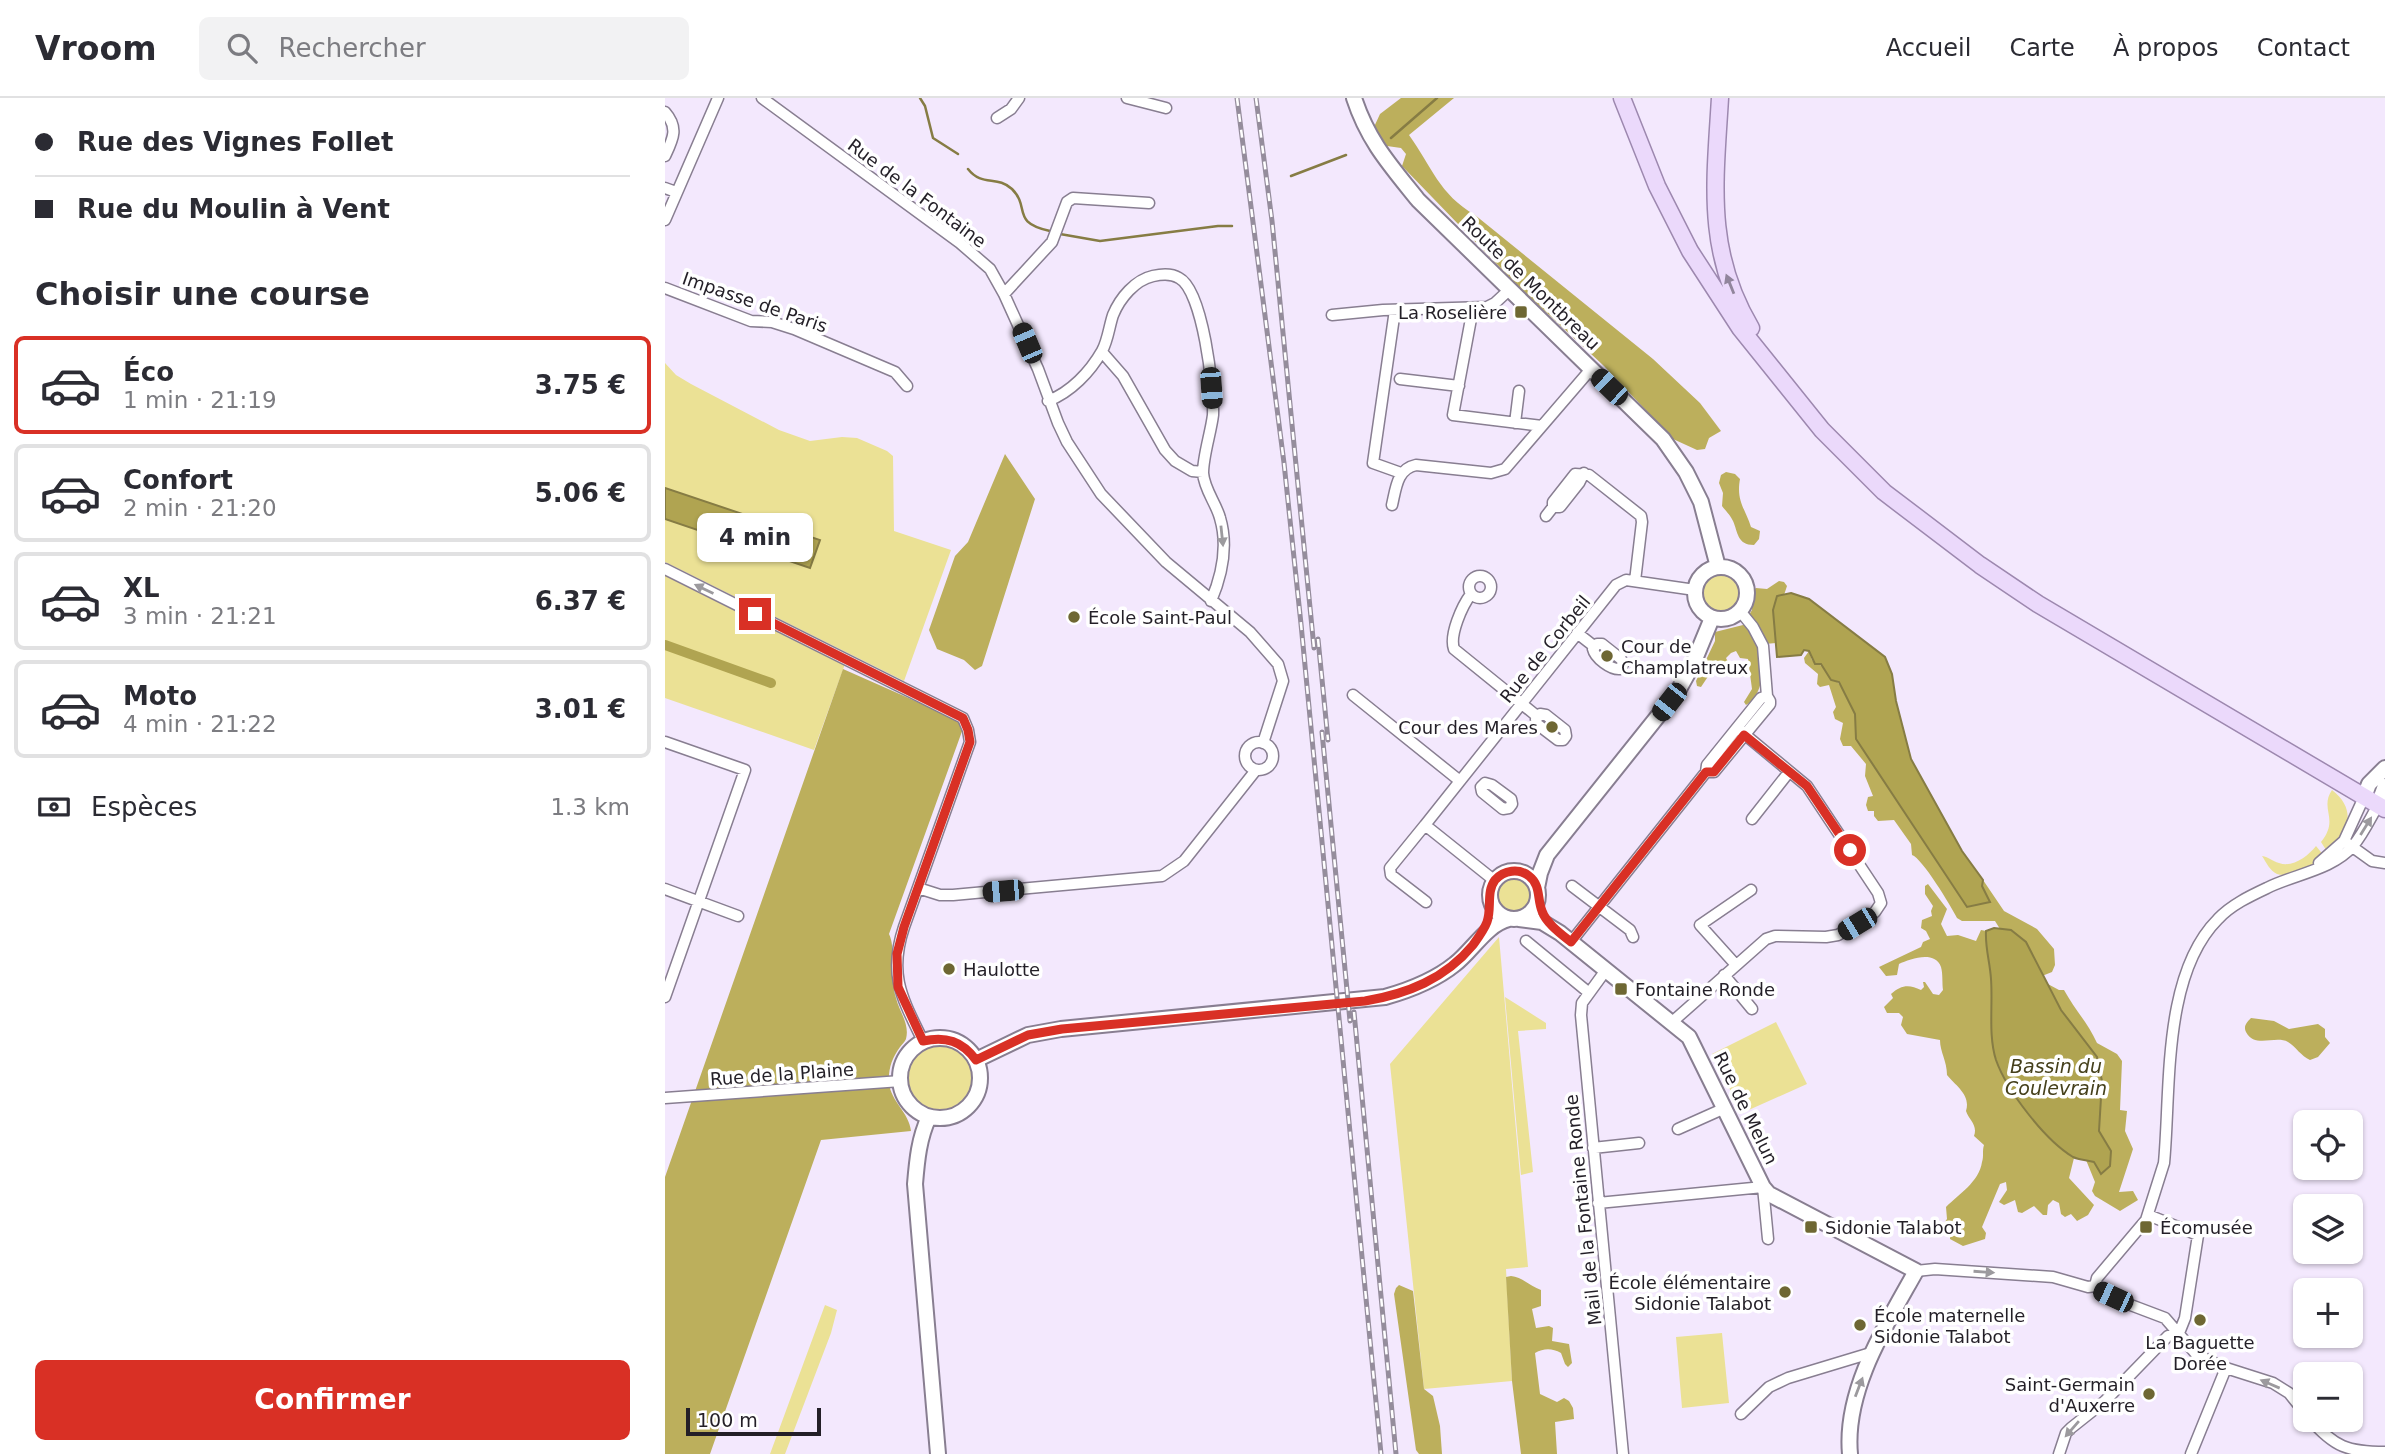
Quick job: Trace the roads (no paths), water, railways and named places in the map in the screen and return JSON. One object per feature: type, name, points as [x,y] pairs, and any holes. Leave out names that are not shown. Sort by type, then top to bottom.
[{"type":"main road","points":[[1622,98],[1657,186],[1690,251],[1740,328],[1822,430],[1884,492],[1980,565],[2130,660],[2376,804]]},
{"type":"main road","points":[[1720,98],[1715,216],[1723,264],[1747,320],[1787,387]]},
{"type":"street","points":[[665,220],[718,98]]},
{"type":"street","name":"Rue de la Fontaine","points":[[762,98],[990,269],[1038,369],[1048,401],[1067,442],[1101,494],[1166,562],[1264,646],[1281,670],[1283,681],[1263,743]]},
{"type":"street","points":[[997,118],[1011,109],[1019,98]]},
{"type":"street","points":[[1127,98],[1166,108]]},
{"type":"street","name":"Route de Montbreau","points":[[1354,98],[1363,124],[1382,156],[1418,200],[1663,439],[1686,472],[1701,502],[1718,567]]},
{"type":"street","points":[[665,111],[673,121],[674,130],[665,156]]},
{"type":"street","points":[[665,188],[676,192]]},
{"type":"street","points":[[1004,294],[1052,242],[1067,202],[1073,198],[1149,203]]},
{"type":"street","points":[[1048,401],[1061,396],[1084,376],[1102,352],[1120,301],[1138,282],[1165,274],[1181,278],[1191,290],[1202,320],[1209,364],[1213,412],[1203,472],[1220,519],[1224,549],[1220,579],[1211,601]]},
{"type":"street","name":"Impasse de Paris","points":[[665,288],[751,321],[772,322],[794,329],[895,372],[907,386]]},
{"type":"street","points":[[1332,315],[1487,307],[1509,290]]},
{"type":"street","points":[[1472,308],[1453,415],[1542,426]]},
{"type":"street","points":[[1395,310],[1373,463],[1401,473]]},
{"type":"street","points":[[1102,352],[1123,376],[1165,450],[1175,461],[1192,471],[1203,472]]},
{"type":"street","points":[[1392,505],[1401,473],[1407,467],[1416,465],[1492,473],[1505,469],[1591,369]]},
{"type":"street","points":[[1400,379],[1459,386]]},
{"type":"street","points":[[1515,423],[1519,391]]},
{"type":"street","points":[[1550,511],[1553,502],[1575,474],[1589,475],[1640,516],[1642,522],[1635,581],[1695,590]]},
{"type":"street","points":[[1718,567],[1732,569],[1743,579],[1747,592],[1741,611],[1724,619],[1712,618],[1701,610],[1695,597],[1695,590],[1703,574],[1718,567]]},
{"type":"street","points":[[665,569],[963,718],[970,742],[899,943],[896,962],[901,996],[923,1041]]},
{"type":"street","name":"Rue de Corbeil","points":[[1426,902],[1391,875],[1390,868],[1616,585],[1626,580],[1635,581]]},
{"type":"street","points":[[1471,594],[1466,600],[1452,639],[1454,649],[1538,717]]},
{"type":"street","points":[[1565,938],[1599,907],[1706,772],[1707,765],[1741,731],[1761,698],[1767,696],[1763,646],[1741,611]]},
{"type":"street","points":[[976,1060],[1028,1035],[1062,1029],[1385,997],[1420,986],[1456,964],[1497,923],[1531,912],[1535,907],[1539,873],[1547,855],[1678,691],[1693,664],[1712,618]]},
{"type":"street","points":[[1577,634],[1595,647]]},
{"type":"street","points":[[1353,695],[1463,776],[1483,785]]},
{"type":"street","points":[[1671,1023],[1766,939],[1775,936],[1838,935],[1875,912],[1881,903],[1878,893],[1807,786],[1741,731]]},
{"type":"street","points":[[665,742],[745,770],[665,997]]},
{"type":"street","points":[[918,888],[940,895],[953,895],[1162,876],[1184,861],[1257,770],[1268,767],[1273,760],[1272,751],[1263,743],[1253,743],[1245,754],[1246,763],[1257,770]]},
{"type":"street","points":[[2376,804],[2369,784],[2385,768]]},
{"type":"street","points":[[1752,819],[1789,772]]},
{"type":"street","points":[[2095,1286],[2097,1278],[2148,1215],[2164,1163],[2172,1036],[2180,991],[2190,960],[2207,932],[2224,913],[2270,886],[2310,870],[2348,844],[2385,786]]},
{"type":"street","points":[[2348,844],[2376,804]]},
{"type":"street","points":[[1425,825],[1492,887],[1493,907],[1497,912],[1514,919]]},
{"type":"street","points":[[2348,844],[2372,861],[2385,863]]},
{"type":"street","points":[[1456,964],[1487,922],[1492,887],[1506,872],[1519,871],[1547,855]]},
{"type":"street","points":[[1519,871],[1531,877],[1538,891]]},
{"type":"street","points":[[1572,886],[1630,930],[1633,937]]},
{"type":"street","points":[[665,889],[738,916]]},
{"type":"street","points":[[1736,965],[1700,925],[1751,890]]},
{"type":"street","name":"Rue de Melun","points":[[1538,891],[1542,912],[1565,938]]},
{"type":"street","name":"Rue de Melun","points":[[1514,919],[1542,922],[1689,1037],[1763,1187],[1769,1194],[1916,1271]]},
{"type":"street","points":[[1526,941],[1588,992]]},
{"type":"street","name":"Mail de la Fontaine Ronde","points":[[1606,970],[1588,992],[1582,1003],[1581,1015],[1623,1454]]},
{"type":"street","points":[[1724,975],[1752,1009]]},
{"type":"street","points":[[946,1039],[958,1043],[976,1060],[979,1086],[975,1098],[966,1108],[955,1115],[942,1118],[929,1117],[909,1104],[903,1093],[901,1070],[905,1059],[923,1041],[946,1039]]},
{"type":"street","name":"Rue de la Plaine","points":[[665,1098],[901,1081]]},
{"type":"street","points":[[1678,1129],[1724,1108]]},
{"type":"street","points":[[929,1117],[922,1134],[915,1184],[937,1454]]},
{"type":"street","points":[[1594,1148],[1639,1143]]},
{"type":"street","points":[[1598,1203],[1763,1187],[1768,1239]]},
{"type":"street","points":[[2148,1215],[2198,1236],[2185,1318],[2179,1333]]},
{"type":"street","points":[[1850,1454],[1853,1406],[1857,1389],[1916,1271],[1934,1269],[2053,1277],[2088,1287],[2095,1286],[2128,1304],[2165,1318],[2197,1354],[2226,1368],[2273,1383],[2293,1398]]},
{"type":"street","points":[[2059,1454],[2066,1433],[2071,1427],[2105,1401],[2168,1336],[2179,1333]]},
{"type":"street","points":[[1741,1413],[1769,1387],[1801,1374],[1874,1352]]},
{"type":"street","points":[[2191,1454],[2226,1368]]},
{"type":"street","points":[[2323,1432],[2335,1444],[2348,1449],[2385,1452]]},
{"type":"water","points":[[665,488],[820,540],[810,568],[665,519]]},
{"type":"water","points":[[1791,593],[1809,599],[1885,657],[1892,674],[1911,759],[1962,851],[1983,880],[1982,886],[1990,902],[1967,907],[1856,739],[1855,714],[1839,682],[1831,680],[1821,664],[1815,664],[1809,651],[1804,650],[1801,655],[1777,657],[1773,610],[1777,596]]},
{"type":"water","name":"Bassin du Coulevrain","points":[[1994,928],[2011,930],[2026,942],[2061,1010],[2097,1057],[2102,1081],[2099,1131],[2111,1151],[2110,1166],[2101,1174],[2094,1162],[2073,1157],[2039,1127],[2001,1072],[1992,1040],[1991,979],[1986,937],[1986,931]]},
{"type":"waterway","points":[[920,98],[925,106],[933,138],[958,154]]},
{"type":"waterway","points":[[1391,138],[1437,98]]},
{"type":"waterway","points":[[1291,176],[1346,155]]},
{"type":"waterway","points":[[968,169],[979,178],[1001,182],[1012,189],[1020,202],[1025,219],[1050,231]]},
{"type":"waterway","points":[[1060,234],[1100,241],[1232,226]]},
{"type":"waterway","points":[[665,645],[771,683]]},
{"type":"railway","points":[[1237,98],[1284,463],[1381,1454]]},
{"type":"railway","points":[[1256,98],[1272,221],[1314,648]]},
{"type":"railway","points":[[1318,639],[1328,740]]},
{"type":"railway","points":[[1322,732],[1350,1021]]},
{"type":"railway","points":[[1354,1012],[1396,1454]]},
{"type":"place","name":"La Roselière","points":[[1521,312]]},
{"type":"place","name":"École Saint-Paul","points":[[1074,617]]},
{"type":"place","name":"Cour de Champlatreux","points":[[1607,656]]},
{"type":"place","name":"Cour des Mares","points":[[1552,727]]},
{"type":"place","name":"Haulotte","points":[[949,969]]},
{"type":"place","name":"Fontaine Ronde","points":[[1621,989]]},
{"type":"place","name":"Sidonie Talabot","points":[[1811,1227]]},
{"type":"place","name":"Écomusée","points":[[2146,1227]]},
{"type":"place","name":"École élémentaire Sidonie Talabot","points":[[1785,1292]]},
{"type":"place","name":"La Baguette Dorée","points":[[2200,1320]]},
{"type":"place","name":"École maternelle Sidonie Talabot","points":[[1860,1325]]},
{"type":"place","name":"Saint-Germain d'Auxerre","points":[[2149,1394]]}]
